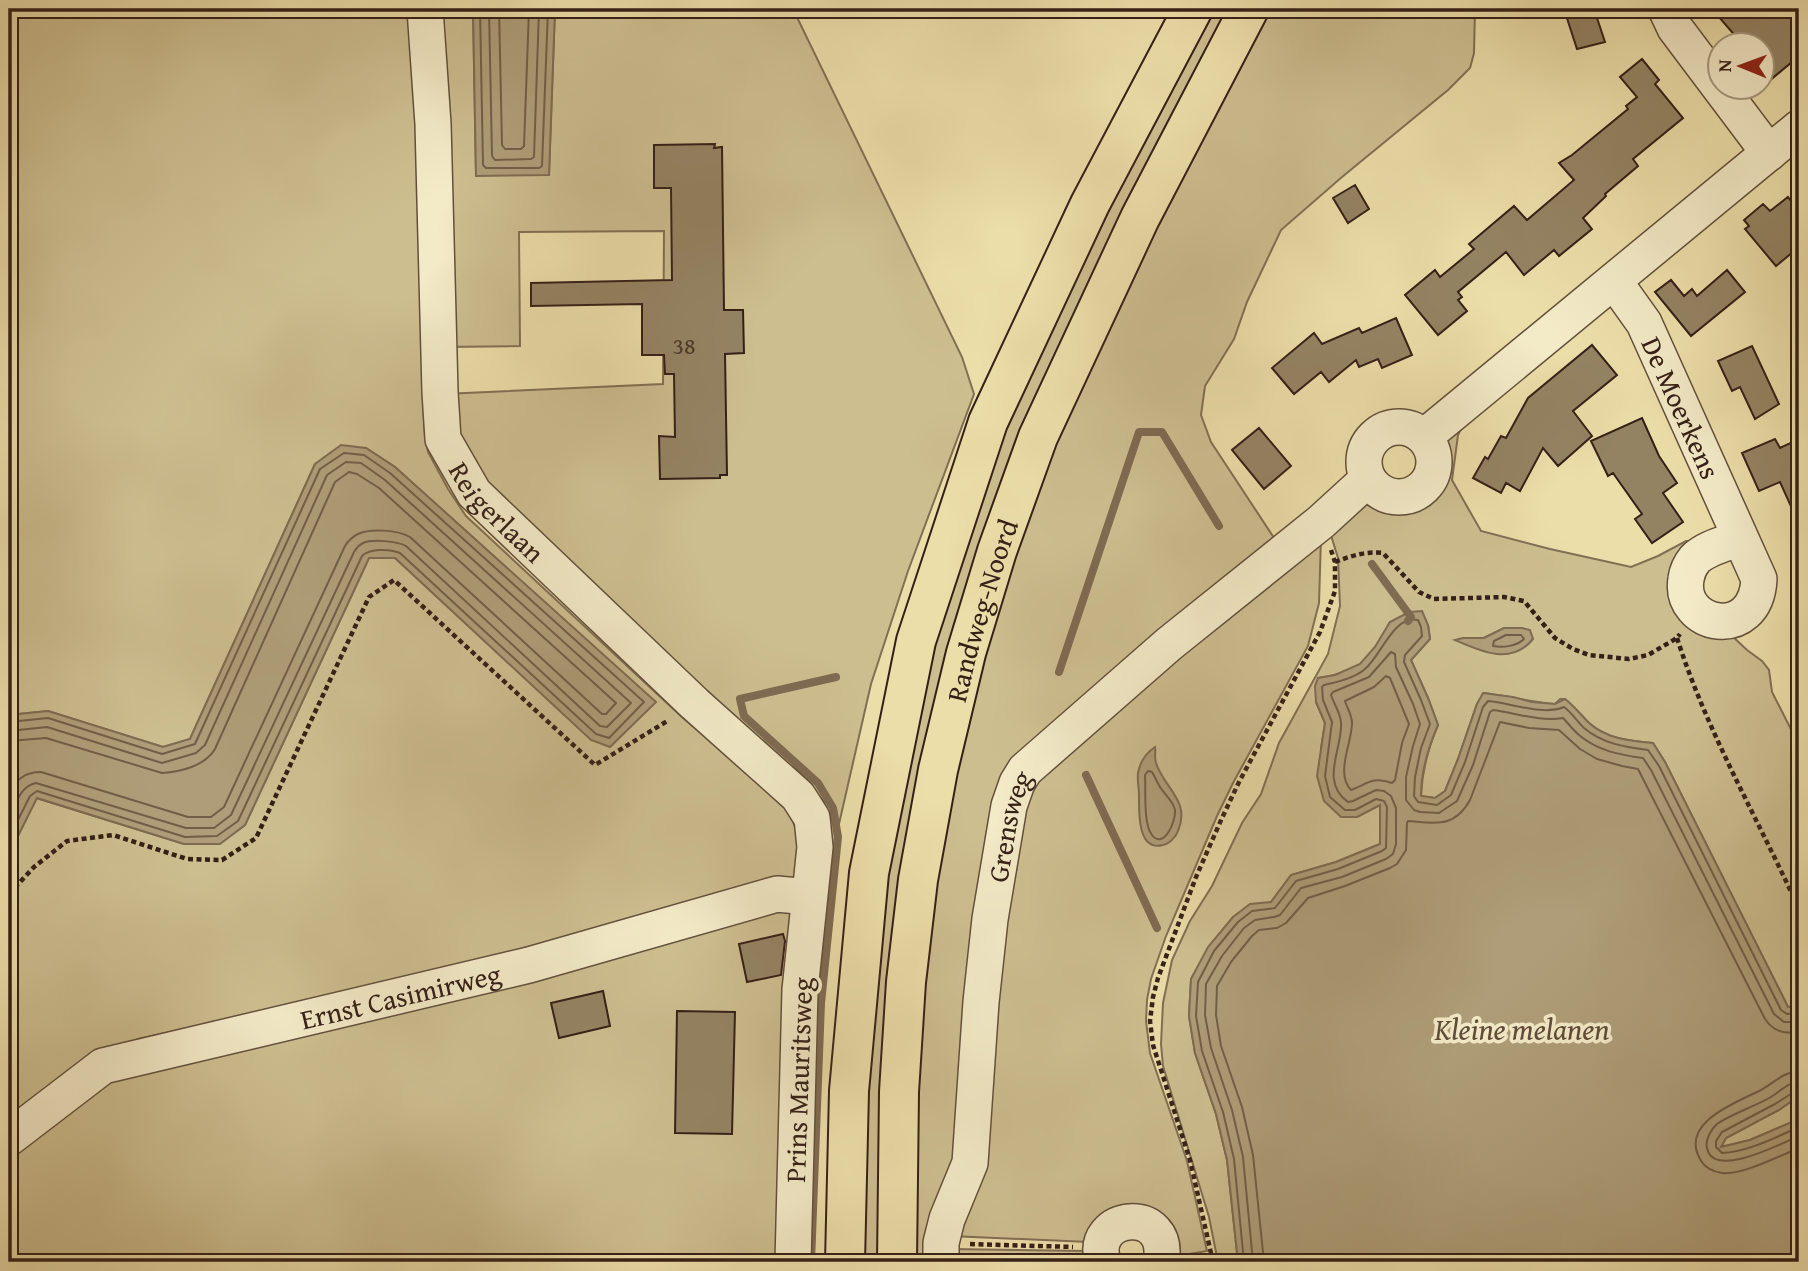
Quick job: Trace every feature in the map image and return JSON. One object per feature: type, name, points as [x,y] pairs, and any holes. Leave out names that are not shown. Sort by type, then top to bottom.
[{"type":"main road","name":"Randweg-Noord","points":[[845,1262],[849,1091],[869,873],[916,640],[988,422],[1090,204],[1193,9]]},
{"type":"main road","name":"Randweg-Noord","points":[[897,1262],[899,1092],[906,982],[918,880],[938,770],[966,653],[997,551],[1038,437],[1140,218],[1249,9]]},
{"type":"street","name":"Reigerlaan","points":[[425,9],[433,124],[443,439],[474,493],[695,704],[798,796],[812,818],[815,847],[809,897]]},
{"type":"street","points":[[1666,9],[1675,28],[1769,153]]},
{"type":"street","points":[[1424,437],[1799,128]]},
{"type":"street","name":"De Moerkens","points":[[1614,281],[1644,323],[1740,538]]},
{"type":"street","points":[[1398,427],[1412,429],[1424,437],[1432,449],[1434,464],[1430,478],[1420,490],[1407,496],[1392,496],[1378,490],[1368,479],[1364,465],[1366,451],[1372,439],[1384,430],[1398,427]]},
{"type":"street","name":"Grensweg","points":[[941,1253],[947,1219],[970,1163],[981,1002],[990,919],[1009,806],[1017,783],[1025,770],[1169,644],[1321,522],[1368,479]]},
{"type":"street","name":"Ernst Casimirweg","points":[[9,1139],[103,1066],[529,965],[778,894],[809,897]]},
{"type":"street","name":"Prins Mauritsweg","points":[[793,1262],[800,989],[809,897]]},
{"type":"street","points":[[1102,1255],[1105,1237],[1112,1228],[1122,1222],[1133,1221],[1144,1223],[1154,1230],[1163,1250],[1161,1262]]},
{"type":"path","points":[[1213,1262],[1190,1160],[1153,1045],[1150,1021],[1153,997],[1157,978],[1222,818],[1320,632],[1335,591],[1335,562],[1358,554],[1383,553],[1419,592],[1434,599],[1504,597],[1524,601],[1555,638],[1589,655],[1629,659],[1648,655],[1677,638],[1688,673],[1799,909]]},
{"type":"path","points":[[9,894],[34,867],[68,841],[113,835],[187,859],[222,860],[256,838],[369,597],[394,580],[595,765],[695,704]]},
{"type":"path","points":[[941,1253],[1102,1255]]},
{"type":"shaded area","points":[[9,9],[423,9],[422,379],[428,452],[466,516],[683,718],[781,800],[792,819],[797,837],[798,878],[677,915],[138,1039],[96,1059],[9,1130],[9,854],[36,798],[184,844],[220,843],[245,825],[369,558],[395,558],[592,740],[655,702],[395,467],[366,448],[315,464],[190,739],[163,747],[48,711],[9,715]]},
{"type":"shaded area","points":[[443,9],[473,9],[476,175],[549,174],[555,9],[793,9],[962,357],[974,394],[908,571],[871,684],[828,872],[829,825],[824,802],[798,770],[715,718],[484,500],[444,394],[663,384],[664,231],[519,232],[520,346],[444,347],[446,113]]},
{"type":"shaded area","points":[[1207,9],[1232,9],[950,653],[881,1262],[860,1262],[862,1090],[883,873],[930,642],[1004,427],[1103,208]]},
{"type":"shaded area","points":[[1266,9],[1475,9],[1474,53],[1470,68],[1448,90],[1281,230],[1247,302],[1234,339],[1205,386],[1201,415],[1211,442],[1278,544],[1017,767],[966,1140],[933,1262],[912,1262],[912,1172],[929,917],[967,709],[1032,495],[1103,330]]},
{"type":"shaded area","points":[[1465,421],[1458,435],[1452,480],[1481,531],[1631,567],[1686,541],[1701,541],[1678,568],[1730,634],[1769,670],[1772,692],[1799,745],[1799,1006],[1788,1007],[1653,743],[1627,740],[1603,733],[1565,699],[1560,699],[1555,704],[1484,693],[1477,704],[1445,791],[1435,798],[1421,796],[1426,760],[1438,725],[1411,660],[1430,639],[1428,625],[1390,622],[1373,650],[1360,664],[1346,672],[1318,678],[1316,702],[1325,723],[1321,748],[1357,817],[1380,805],[1380,844],[1336,862],[1291,875],[1271,902],[1233,917],[1209,947],[1191,979],[1189,1016],[1195,1053],[1216,1114],[1227,1160],[1238,1262],[1218,1262],[1209,1217],[1163,1066],[1163,1003],[1172,960],[1242,823],[1261,794],[1279,743],[1328,654],[1340,606],[1338,558],[1330,532],[1357,506],[1370,502],[1411,503],[1423,496],[1432,487],[1438,474],[1449,431]],"holes":[[[1504,628],[1529,630],[1533,639],[1526,646],[1509,651],[1463,638],[1484,638]]]},
{"type":"shaded area","points":[[1321,537],[1319,603],[1308,646],[1217,816],[1166,936],[1151,979],[1147,1000],[1146,1021],[1150,1053],[1187,1161],[1207,1251],[1172,1257],[1166,1230],[1089,1242],[951,1236],[1024,788]]},
{"type":"shaded area","points":[[780,905],[797,916],[782,1262],[9,1262],[9,1155],[115,1075]]},
{"type":"shaded area","points":[[1799,1096],[1799,1119],[1750,1140],[1721,1147],[1726,1138],[1779,1110]]},
{"type":"shaded area","points":[[949,1249],[1088,1251],[1089,1262],[949,1262]]},
{"type":"water","points":[[473,9],[555,9],[549,175],[476,176]]},
{"type":"water","points":[[341,445],[366,448],[395,467],[656,702],[610,747],[591,740],[395,558],[369,558],[245,825],[220,844],[184,844],[37,798],[9,854],[9,715],[48,711],[163,747],[190,739],[315,464]]},
{"type":"water","name":"Kleine melanen","points":[[1422,611],[1430,639],[1411,660],[1438,725],[1426,760],[1421,796],[1435,798],[1445,791],[1483,693],[1555,704],[1565,699],[1603,733],[1627,740],[1653,743],[1665,762],[1788,1007],[1799,1006],[1799,1096],[1779,1110],[1726,1138],[1721,1147],[1750,1140],[1799,1119],[1799,1262],[1238,1262],[1227,1160],[1216,1114],[1195,1053],[1189,1016],[1191,979],[1208,947],[1233,917],[1250,904],[1271,902],[1291,875],[1336,862],[1380,844],[1380,805],[1357,817],[1341,817],[1324,801],[1317,776],[1325,723],[1316,702],[1315,686],[1318,678],[1335,675],[1360,664],[1375,647],[1390,622],[1409,612]]},
{"type":"water","points":[[1504,628],[1530,630],[1533,639],[1515,652],[1505,654],[1485,652],[1455,640],[1484,638]]},
{"type":"water","points":[[1155,747],[1156,763],[1179,803],[1181,820],[1178,831],[1170,842],[1155,846],[1148,842],[1141,829],[1138,778],[1142,762]]},
{"type":"building","points":[[1564,9],[1594,9],[1605,42],[1577,49]]},
{"type":"building","points":[[1712,9],[1799,9],[1799,56],[1776,75],[1776,32],[1732,32]]},
{"type":"building","points":[[1642,59],[1659,80],[1655,84],[1683,118],[1633,159],[1638,166],[1605,194],[1583,218],[1592,229],[1559,256],[1554,250],[1524,275],[1506,252],[1458,292],[1462,297],[1458,300],[1467,311],[1438,335],[1405,295],[1435,270],[1440,277],[1474,249],[1469,244],[1514,206],[1527,220],[1574,180],[1559,163],[1628,109],[1626,106],[1637,97],[1620,77]]},
{"type":"building","points":[[715,144],[714,148],[722,147],[724,310],[743,310],[744,353],[725,354],[727,475],[720,475],[720,478],[660,479],[659,436],[675,437],[674,374],[665,374],[664,355],[642,355],[642,304],[531,306],[531,283],[672,280],[671,188],[654,188],[654,145]]},
{"type":"building","points":[[1355,185],[1369,209],[1348,223],[1333,198]]},
{"type":"building","points":[[1788,197],[1799,212],[1799,247],[1776,266],[1745,229],[1749,226],[1744,220],[1763,204],[1770,211]]},
{"type":"building","points":[[1727,270],[1745,292],[1691,336],[1655,292],[1671,280],[1684,296],[1692,289],[1697,296]]},
{"type":"building","points":[[1396,318],[1412,355],[1382,368],[1378,359],[1359,367],[1356,360],[1329,382],[1321,372],[1294,394],[1272,368],[1314,333],[1322,344],[1359,328],[1362,333]]},
{"type":"building","points":[[1592,345],[1617,375],[1573,411],[1592,436],[1558,466],[1543,448],[1520,491],[1506,483],[1501,493],[1473,478],[1501,436],[1506,438],[1528,398]]},
{"type":"building","points":[[1752,346],[1779,404],[1755,419],[1740,387],[1732,391],[1718,361]]},
{"type":"building","points":[[1642,418],[1659,456],[1677,483],[1663,493],[1683,522],[1652,543],[1635,519],[1642,514],[1613,473],[1608,476],[1591,441]]},
{"type":"building","points":[[1259,428],[1291,466],[1264,489],[1232,450]]},
{"type":"building","points":[[1775,439],[1780,448],[1799,439],[1799,524],[1780,482],[1759,491],[1742,453]]},
{"type":"building","points":[[783,934],[785,941],[781,975],[747,982],[739,944]]},
{"type":"building","points":[[603,991],[610,1026],[559,1038],[551,1003]]},
{"type":"building","points":[[677,1011],[735,1012],[732,1134],[675,1133]]},
{"type":"waterway","points":[[1059,672],[1139,432],[1162,432],[1219,526]]},
{"type":"waterway","points":[[1372,564],[1411,617],[1408,621]]},
{"type":"waterway","points":[[811,1262],[821,1003],[838,837],[833,808],[818,783],[744,716],[740,699],[836,677]]},
{"type":"waterway","points":[[1086,775],[1157,928]]}]
